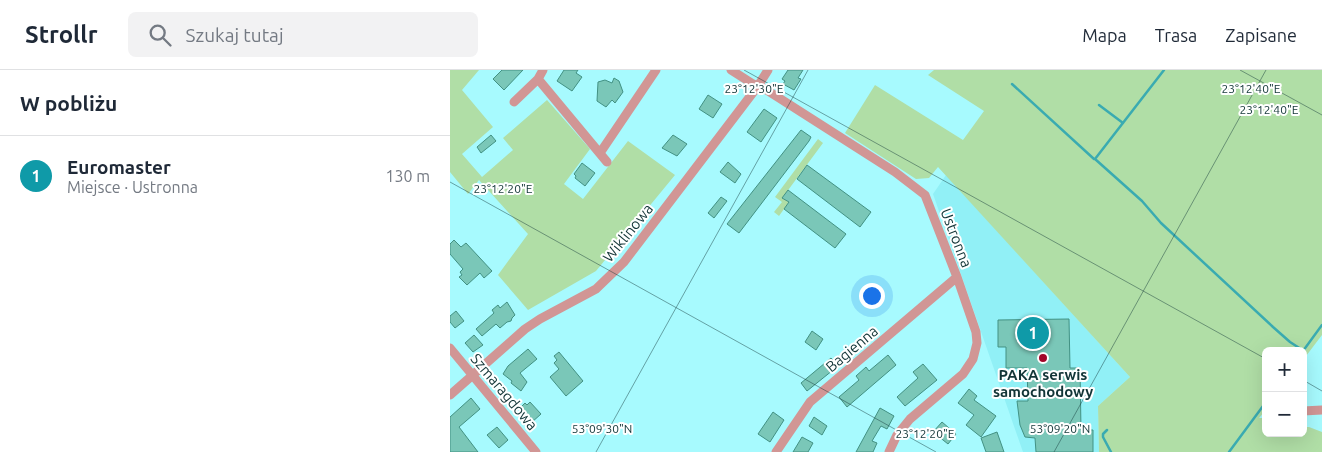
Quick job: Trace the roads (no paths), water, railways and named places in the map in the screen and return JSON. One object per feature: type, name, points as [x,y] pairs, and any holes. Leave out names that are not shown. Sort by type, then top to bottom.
[{"type":"street","points":[[514,102],[538,78],[543,70]]},
{"type":"street","points":[[600,153],[656,70]]},
{"type":"street","name":"Ustronna","points":[[731,70],[895,172],[925,196],[957,277],[978,343],[973,360],[964,374],[910,419],[897,435],[889,452]]},
{"type":"street","name":"Wiklinowa","points":[[450,395],[532,324],[582,297],[610,276],[624,262],[758,86],[768,70]]},
{"type":"street","points":[[538,78],[606,162]]},
{"type":"street","name":"Bagienna","points":[[776,452],[810,402],[957,277]]},
{"type":"street","name":"Szmaragdowa","points":[[450,348],[531,450]]},
{"type":"street","points":[[1307,411],[1322,410]]},
{"type":"waterway","points":[[1164,70],[1095,159],[1142,201],[1161,223],[1273,327],[1298,347]]},
{"type":"waterway","points":[[1012,84],[1094,159]]},
{"type":"waterway","points":[[1099,105],[1123,123]]},
{"type":"waterway","points":[[1306,347],[1322,325]]},
{"type":"waterway","points":[[1229,452],[1262,407]]},
{"type":"waterway","points":[[1107,430],[1103,437],[1111,452]]},
{"type":"place","name":"Euromaster","points":[[1033,333]]},
{"type":"place","name":"PAKA serwis samochodowy","points":[[1043,358]]}]
